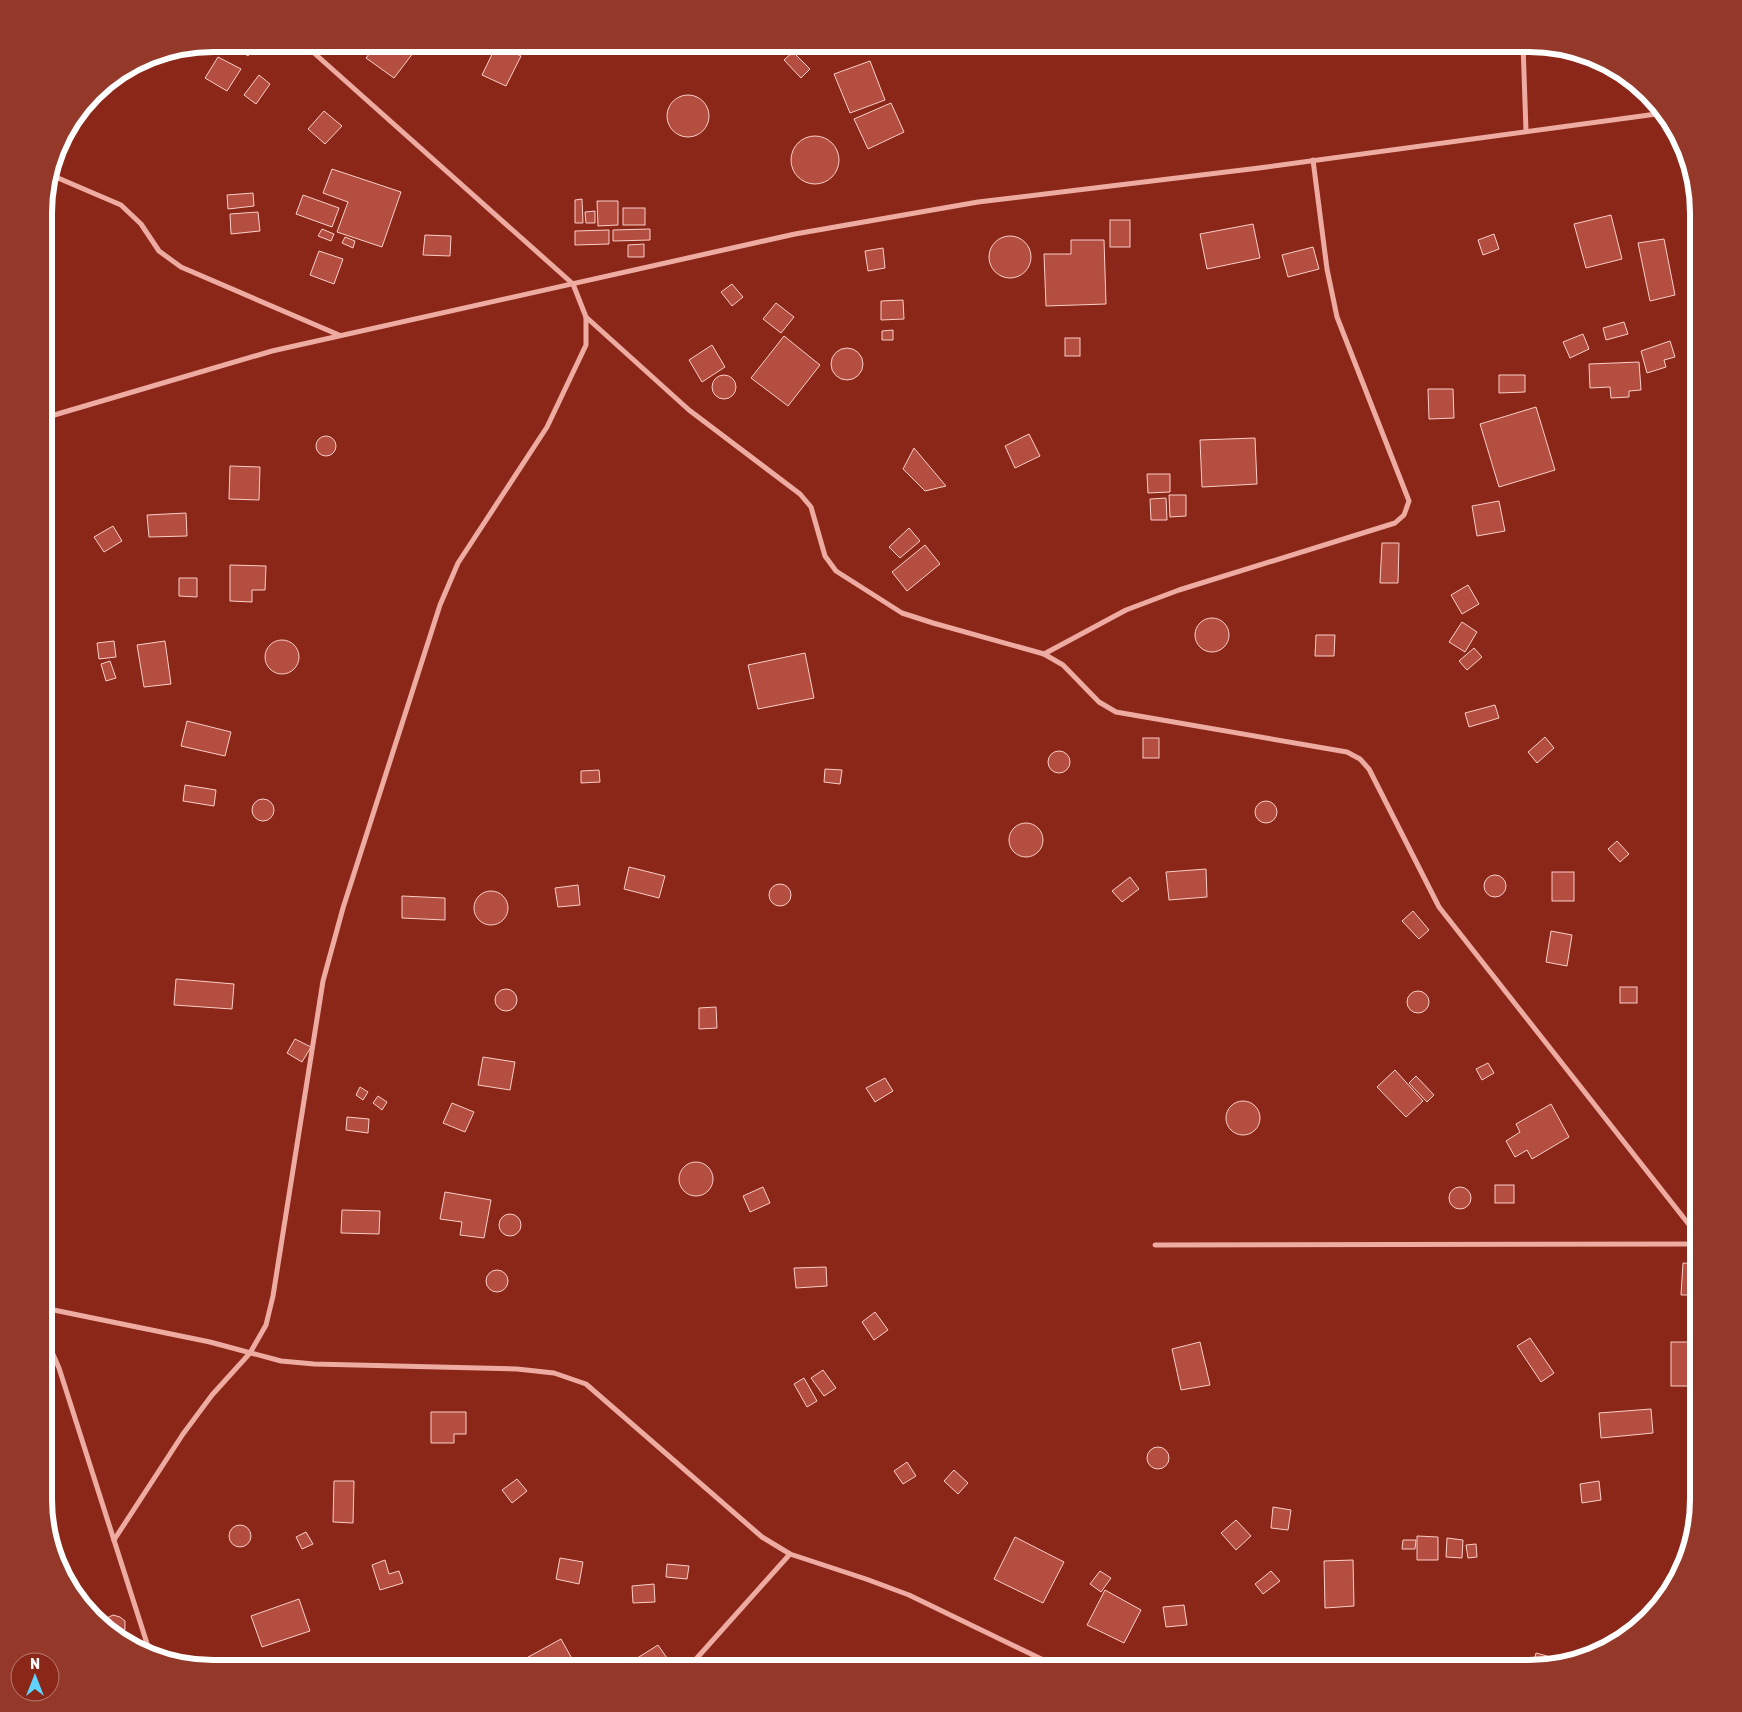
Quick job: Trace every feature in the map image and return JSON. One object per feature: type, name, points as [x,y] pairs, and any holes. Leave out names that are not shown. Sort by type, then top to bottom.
[{"type":"street","points":[[114,1540],[183,1434],[212,1395],[250,1353],[266,1325],[273,1296],[324,982],[343,908],[437,614],[458,563],[547,427],[586,345],[586,318],[573,284],[314,53]]},
{"type":"street","points":[[1523,53],[1526,131]]},
{"type":"street","points":[[53,415],[272,350],[795,234],[978,202],[1655,114]]},
{"type":"street","points":[[1044,654],[1126,610],[1179,590],[1395,523],[1404,515],[1409,501],[1338,317],[1327,269],[1313,160]]},
{"type":"street","points":[[57,178],[121,205],[141,224],[159,251],[181,267],[339,336]]},
{"type":"street","points":[[586,318],[688,410],[800,494],[811,507],[825,556],[836,571],[902,613],[1044,654],[1063,665],[1099,702],[1116,712],[1347,752],[1360,759],[1369,768],[1439,908],[1690,1226]]},
{"type":"street","points":[[1155,1245],[1690,1244]]},
{"type":"street","points":[[52,1310],[210,1342],[281,1361],[314,1364],[517,1369],[554,1374],[586,1384],[762,1537],[790,1554],[866,1579],[909,1596],[1043,1660]]},
{"type":"street","points":[[52,1352],[59,1368],[147,1645]]},
{"type":"street","points":[[695,1660],[790,1554]]},
{"type":"building","points":[[370,53],[413,53],[394,78],[366,58]]},
{"type":"building","points":[[493,53],[515,53],[521,56],[506,86],[482,75]]},
{"type":"building","points":[[794,53],[810,69],[801,78],[784,60]]},
{"type":"building","points":[[218,57],[241,69],[227,91],[205,78]]},
{"type":"building","points":[[870,61],[885,100],[850,113],[834,74]]},
{"type":"building","points":[[259,75],[270,84],[256,104],[244,95]]},
{"type":"building","points":[[692,95],[700,98],[706,104],[709,116],[706,128],[700,134],[684,137],[676,134],[670,128],[667,112],[670,104],[676,98]]},
{"type":"building","points":[[891,103],[904,132],[868,149],[854,119]]},
{"type":"building","points":[[324,111],[342,126],[325,144],[308,129]]},
{"type":"building","points":[[810,136],[820,136],[829,140],[835,146],[838,151],[838,169],[829,180],[820,184],[810,184],[801,180],[795,174],[791,165],[791,155],[795,146],[801,140]]},
{"type":"building","points":[[332,169],[401,192],[382,247],[337,232],[348,202],[323,193]]},
{"type":"building","points":[[253,193],[254,206],[228,209],[227,195]]},
{"type":"building","points":[[303,195],[339,208],[332,227],[296,214]]},
{"type":"building","points":[[582,199],[583,223],[575,223],[575,200]]},
{"type":"building","points":[[597,201],[618,201],[618,225],[598,226]]},
{"type":"building","points":[[623,208],[645,208],[645,225],[623,225]]},
{"type":"building","points":[[595,211],[595,223],[586,223],[585,212]]},
{"type":"building","points":[[258,212],[260,231],[231,234],[230,214]]},
{"type":"building","points":[[1611,215],[1622,259],[1586,268],[1574,224]]},
{"type":"building","points":[[1110,220],[1130,220],[1130,247],[1110,247]]},
{"type":"building","points":[[1253,224],[1260,258],[1207,269],[1200,234]]},
{"type":"building","points":[[322,229],[334,234],[331,241],[318,236]]},
{"type":"building","points":[[650,229],[650,240],[613,241],[613,230]]},
{"type":"building","points":[[609,230],[609,244],[575,245],[575,231]]},
{"type":"building","points":[[1494,234],[1499,249],[1483,255],[1478,240]]},
{"type":"building","points":[[425,235],[451,236],[450,256],[423,255]]},
{"type":"building","points":[[1010,236],[1025,242],[1031,257],[1025,272],[1010,278],[995,272],[989,257],[995,242]]},
{"type":"building","points":[[345,237],[355,241],[353,248],[342,243]]},
{"type":"building","points":[[1664,239],[1675,295],[1650,301],[1638,243]]},
{"type":"building","points":[[1071,240],[1104,240],[1106,304],[1046,306],[1044,254],[1071,254]]},
{"type":"building","points":[[644,244],[644,257],[628,257],[628,245]]},
{"type":"building","points":[[1313,247],[1319,269],[1288,277],[1282,255]]},
{"type":"building","points":[[883,248],[885,268],[868,271],[865,251]]},
{"type":"building","points":[[319,251],[343,259],[334,284],[310,275]]},
{"type":"building","points":[[732,284],[743,297],[732,306],[721,292]]},
{"type":"building","points":[[903,300],[904,319],[881,320],[881,301]]},
{"type":"building","points":[[776,303],[794,317],[781,333],[763,319]]},
{"type":"building","points":[[1624,322],[1628,334],[1606,340],[1603,328]]},
{"type":"building","points":[[893,330],[893,340],[882,340],[882,331]]},
{"type":"building","points":[[1583,334],[1589,349],[1570,358],[1563,342]]},
{"type":"building","points":[[784,336],[820,365],[788,406],[751,378]]},
{"type":"building","points":[[1065,338],[1080,338],[1080,356],[1065,356]]},
{"type":"building","points":[[1670,341],[1675,357],[1664,360],[1666,367],[1647,373],[1641,351]]},
{"type":"building","points":[[712,345],[725,367],[702,382],[689,360]]},
{"type":"building","points":[[847,348],[853,349],[858,353],[862,358],[862,370],[858,375],[853,379],[847,380],[841,379],[836,375],[832,370],[831,364],[832,358],[836,353],[841,349]]},
{"type":"building","points":[[1639,362],[1641,390],[1629,391],[1629,397],[1611,398],[1610,387],[1590,388],[1589,364]]},
{"type":"building","points":[[724,375],[732,379],[736,387],[732,395],[724,399],[716,395],[712,387],[716,379]]},
{"type":"building","points":[[1499,375],[1525,375],[1525,392],[1499,393]]},
{"type":"building","points":[[1428,389],[1453,389],[1454,418],[1429,419]]},
{"type":"building","points":[[1536,407],[1555,470],[1499,487],[1480,424]]},
{"type":"building","points":[[1029,434],[1040,456],[1015,468],[1005,446]]},
{"type":"building","points":[[326,436],[333,439],[336,446],[333,453],[326,456],[319,453],[316,446],[319,439]]},
{"type":"building","points":[[1255,438],[1257,484],[1202,487],[1200,440]]},
{"type":"building","points":[[914,448],[946,486],[925,491],[903,469]]},
{"type":"building","points":[[230,466],[260,467],[259,500],[229,499]]},
{"type":"building","points":[[1147,474],[1170,474],[1170,492],[1148,493]]},
{"type":"building","points":[[1169,495],[1186,495],[1186,516],[1170,517]]},
{"type":"building","points":[[1166,498],[1167,520],[1151,520],[1150,499]]},
{"type":"building","points":[[1499,501],[1505,531],[1477,536],[1472,506]]},
{"type":"building","points":[[186,513],[187,536],[149,537],[147,515]]},
{"type":"building","points":[[113,526],[122,541],[104,552],[94,537]]},
{"type":"building","points":[[909,528],[920,541],[900,558],[889,547]]},
{"type":"building","points":[[1382,543],[1399,543],[1398,583],[1380,583]]},
{"type":"building","points":[[925,545],[940,564],[907,591],[892,572]]},
{"type":"building","points":[[230,565],[266,566],[265,590],[252,590],[252,602],[230,601]]},
{"type":"building","points":[[179,578],[197,578],[197,597],[179,596]]},
{"type":"building","points":[[1468,585],[1479,604],[1462,614],[1451,595]]},
{"type":"building","points":[[1212,618],[1219,619],[1224,623],[1228,628],[1228,642],[1224,647],[1219,651],[1212,652],[1205,651],[1200,647],[1196,642],[1195,635],[1196,628],[1200,623],[1205,619]]},
{"type":"building","points":[[1462,622],[1477,632],[1465,652],[1449,642]]},
{"type":"building","points":[[1316,635],[1335,635],[1334,656],[1315,656]]},
{"type":"building","points":[[282,640],[289,641],[294,645],[298,650],[298,664],[294,669],[289,673],[282,674],[275,673],[270,669],[266,664],[265,657],[266,650],[270,645],[275,641]]},
{"type":"building","points":[[114,641],[116,657],[99,659],[97,643]]},
{"type":"building","points":[[165,641],[171,684],[144,687],[137,645]]},
{"type":"building","points":[[1474,648],[1482,657],[1467,670],[1459,661]]},
{"type":"building","points":[[805,653],[814,698],[758,709],[748,665]]},
{"type":"building","points":[[110,661],[116,678],[106,681],[101,664]]},
{"type":"building","points":[[1495,705],[1499,718],[1469,727],[1465,713]]},
{"type":"building","points":[[187,721],[231,732],[225,756],[181,746]]},
{"type":"building","points":[[1545,737],[1554,748],[1537,763],[1528,752]]},
{"type":"building","points":[[1143,738],[1159,738],[1159,758],[1143,758]]},
{"type":"building","points":[[1059,751],[1067,754],[1070,762],[1067,770],[1059,773],[1051,770],[1048,762],[1051,754]]},
{"type":"building","points":[[825,769],[842,770],[840,784],[824,782]]},
{"type":"building","points":[[599,770],[600,782],[581,783],[581,771]]},
{"type":"building","points":[[185,785],[216,790],[214,806],[183,801]]},
{"type":"building","points":[[259,799],[267,799],[274,806],[274,814],[267,821],[259,821],[252,814],[252,806]]},
{"type":"building","points":[[1266,801],[1274,804],[1277,812],[1274,820],[1266,823],[1258,820],[1255,812],[1258,804]]},
{"type":"building","points":[[1026,823],[1033,824],[1038,828],[1042,833],[1042,847],[1038,852],[1033,856],[1026,857],[1019,856],[1014,852],[1010,847],[1009,840],[1010,833],[1014,828],[1019,824]]},
{"type":"building","points":[[1617,841],[1629,854],[1620,862],[1608,849]]},
{"type":"building","points":[[629,867],[665,876],[659,898],[624,889]]},
{"type":"building","points":[[1206,869],[1207,897],[1169,900],[1166,872]]},
{"type":"building","points":[[1552,872],[1574,872],[1574,901],[1552,901]]},
{"type":"building","points":[[1495,875],[1503,878],[1506,886],[1503,894],[1495,897],[1487,894],[1484,886],[1487,878]]},
{"type":"building","points":[[1130,877],[1139,889],[1122,902],[1112,891]]},
{"type":"building","points":[[780,884],[788,887],[791,895],[788,903],[780,906],[772,903],[769,895],[772,887]]},
{"type":"building","points":[[578,885],[580,905],[558,907],[555,888]]},
{"type":"building","points":[[491,891],[498,892],[503,896],[507,901],[507,915],[503,920],[498,924],[491,925],[484,924],[479,920],[475,915],[474,908],[475,901],[479,896],[484,892]]},
{"type":"building","points":[[402,896],[445,898],[445,920],[402,918]]},
{"type":"building","points":[[1413,911],[1429,930],[1419,939],[1402,921]]},
{"type":"building","points":[[1551,931],[1572,935],[1567,966],[1546,962]]},
{"type":"building","points":[[176,979],[234,984],[232,1009],[174,1005]]},
{"type":"building","points":[[1620,987],[1637,987],[1637,1003],[1620,1003]]},
{"type":"building","points":[[506,989],[514,992],[517,1000],[514,1008],[506,1011],[498,1008],[495,1000],[498,992]]},
{"type":"building","points":[[1418,991],[1426,994],[1429,1002],[1426,1010],[1418,1013],[1410,1010],[1407,1002],[1410,994]]},
{"type":"building","points":[[716,1007],[717,1028],[699,1029],[699,1008]]},
{"type":"building","points":[[295,1039],[311,1047],[302,1062],[287,1053]]},
{"type":"building","points":[[483,1057],[515,1062],[510,1090],[478,1085]]},
{"type":"building","points":[[1488,1063],[1494,1073],[1482,1080],[1476,1069]]},
{"type":"building","points":[[1395,1070],[1423,1101],[1406,1117],[1377,1087]]},
{"type":"building","points":[[1416,1076],[1434,1095],[1427,1102],[1409,1083]]},
{"type":"building","points":[[885,1078],[893,1091],[875,1102],[866,1088]]},
{"type":"building","points":[[360,1087],[368,1092],[363,1100],[356,1095]]},
{"type":"building","points":[[378,1096],[387,1102],[382,1110],[373,1103]]},
{"type":"building","points":[[1243,1101],[1250,1102],[1255,1106],[1259,1111],[1259,1125],[1255,1130],[1250,1134],[1243,1135],[1236,1134],[1231,1130],[1227,1125],[1226,1118],[1227,1111],[1231,1106],[1236,1102]]},
{"type":"building","points":[[452,1103],[474,1112],[465,1132],[443,1123]]},
{"type":"building","points":[[1551,1104],[1569,1137],[1532,1159],[1527,1150],[1515,1157],[1506,1141],[1520,1132],[1516,1124]]},
{"type":"building","points":[[347,1117],[369,1119],[368,1133],[346,1130]]},
{"type":"building","points":[[696,1162],[703,1163],[708,1167],[712,1172],[712,1186],[708,1191],[703,1195],[696,1196],[689,1195],[684,1191],[680,1186],[679,1179],[680,1172],[684,1167],[689,1163]]},
{"type":"building","points":[[1495,1185],[1514,1185],[1514,1203],[1495,1203]]},
{"type":"building","points":[[763,1187],[770,1203],[750,1212],[743,1196]]},
{"type":"building","points":[[1456,1187],[1464,1187],[1471,1194],[1471,1202],[1464,1209],[1456,1209],[1449,1202],[1449,1194]]},
{"type":"building","points":[[445,1192],[491,1200],[484,1238],[460,1235],[462,1222],[440,1219]]},
{"type":"building","points":[[342,1210],[380,1211],[379,1234],[341,1233]]},
{"type":"building","points":[[510,1214],[518,1217],[521,1225],[518,1233],[510,1236],[502,1233],[499,1225],[502,1217]]},
{"type":"building","points":[[1683,1263],[1690,1263],[1690,1295],[1681,1295]]},
{"type":"building","points":[[826,1267],[827,1286],[796,1288],[794,1268]]},
{"type":"building","points":[[497,1270],[505,1273],[508,1281],[505,1289],[497,1292],[489,1289],[486,1281],[489,1273]]},
{"type":"building","points":[[875,1312],[888,1330],[874,1340],[862,1322]]},
{"type":"building","points":[[1530,1338],[1554,1373],[1541,1382],[1517,1346]]},
{"type":"building","points":[[1200,1342],[1210,1385],[1181,1390],[1172,1349]]},
{"type":"building","points":[[1671,1342],[1690,1342],[1690,1386],[1671,1386]]},
{"type":"building","points":[[823,1370],[836,1388],[824,1396],[811,1378]]},
{"type":"building","points":[[804,1378],[817,1401],[807,1407],[794,1384]]},
{"type":"building","points":[[1651,1409],[1653,1433],[1601,1438],[1599,1413]]},
{"type":"building","points":[[431,1412],[466,1412],[466,1434],[454,1434],[454,1443],[431,1443]]},
{"type":"building","points":[[1154,1447],[1162,1447],[1169,1454],[1169,1462],[1162,1469],[1154,1469],[1147,1462],[1147,1454]]},
{"type":"building","points":[[907,1462],[916,1476],[903,1484],[894,1471]]},
{"type":"building","points":[[954,1470],[968,1483],[958,1494],[944,1481]]},
{"type":"building","points":[[517,1479],[527,1491],[512,1503],[502,1490]]},
{"type":"building","points":[[334,1481],[354,1481],[353,1523],[333,1522]]},
{"type":"building","points":[[1599,1481],[1601,1500],[1582,1503],[1580,1484]]},
{"type":"building","points":[[1273,1507],[1291,1510],[1288,1530],[1271,1528]]},
{"type":"building","points":[[1236,1520],[1251,1536],[1236,1550],[1221,1533]]},
{"type":"building","points":[[240,1525],[248,1528],[251,1536],[248,1544],[240,1547],[232,1544],[229,1536],[232,1528]]},
{"type":"building","points":[[306,1532],[313,1544],[302,1549],[296,1537]]},
{"type":"building","points":[[1417,1536],[1438,1537],[1438,1560],[1417,1560]]},
{"type":"building","points":[[1015,1537],[1064,1562],[1043,1603],[994,1579]]},
{"type":"building","points":[[1447,1538],[1463,1540],[1462,1558],[1446,1557]]},
{"type":"building","points":[[1403,1540],[1416,1540],[1415,1549],[1402,1549]]},
{"type":"building","points":[[1476,1544],[1477,1557],[1468,1558],[1466,1545]]},
{"type":"building","points":[[560,1558],[583,1562],[579,1584],[556,1579]]},
{"type":"building","points":[[385,1560],[389,1574],[399,1571],[403,1583],[380,1590],[372,1565]]},
{"type":"building","points":[[1353,1560],[1354,1606],[1325,1608],[1324,1561]]},
{"type":"building","points":[[667,1564],[689,1566],[687,1579],[666,1577]]},
{"type":"building","points":[[1100,1571],[1111,1578],[1101,1592],[1090,1584]]},
{"type":"building","points":[[1271,1571],[1280,1581],[1263,1594],[1255,1584]]},
{"type":"building","points":[[654,1584],[655,1602],[633,1603],[632,1586]]},
{"type":"building","points":[[1105,1590],[1141,1610],[1124,1643],[1087,1625]]},
{"type":"building","points":[[299,1599],[310,1631],[262,1647],[251,1616]]},
{"type":"building","points":[[1184,1605],[1187,1625],[1166,1627],[1163,1607]]},
{"type":"building","points":[[113,1615],[125,1621],[123,1632],[107,1620],[107,1618]]},
{"type":"building","points":[[561,1639],[573,1660],[523,1660]]},
{"type":"building","points":[[658,1645],[668,1660],[634,1660]]},
{"type":"building","points":[[1536,1653],[1552,1657],[1539,1659],[1534,1659]]}]
